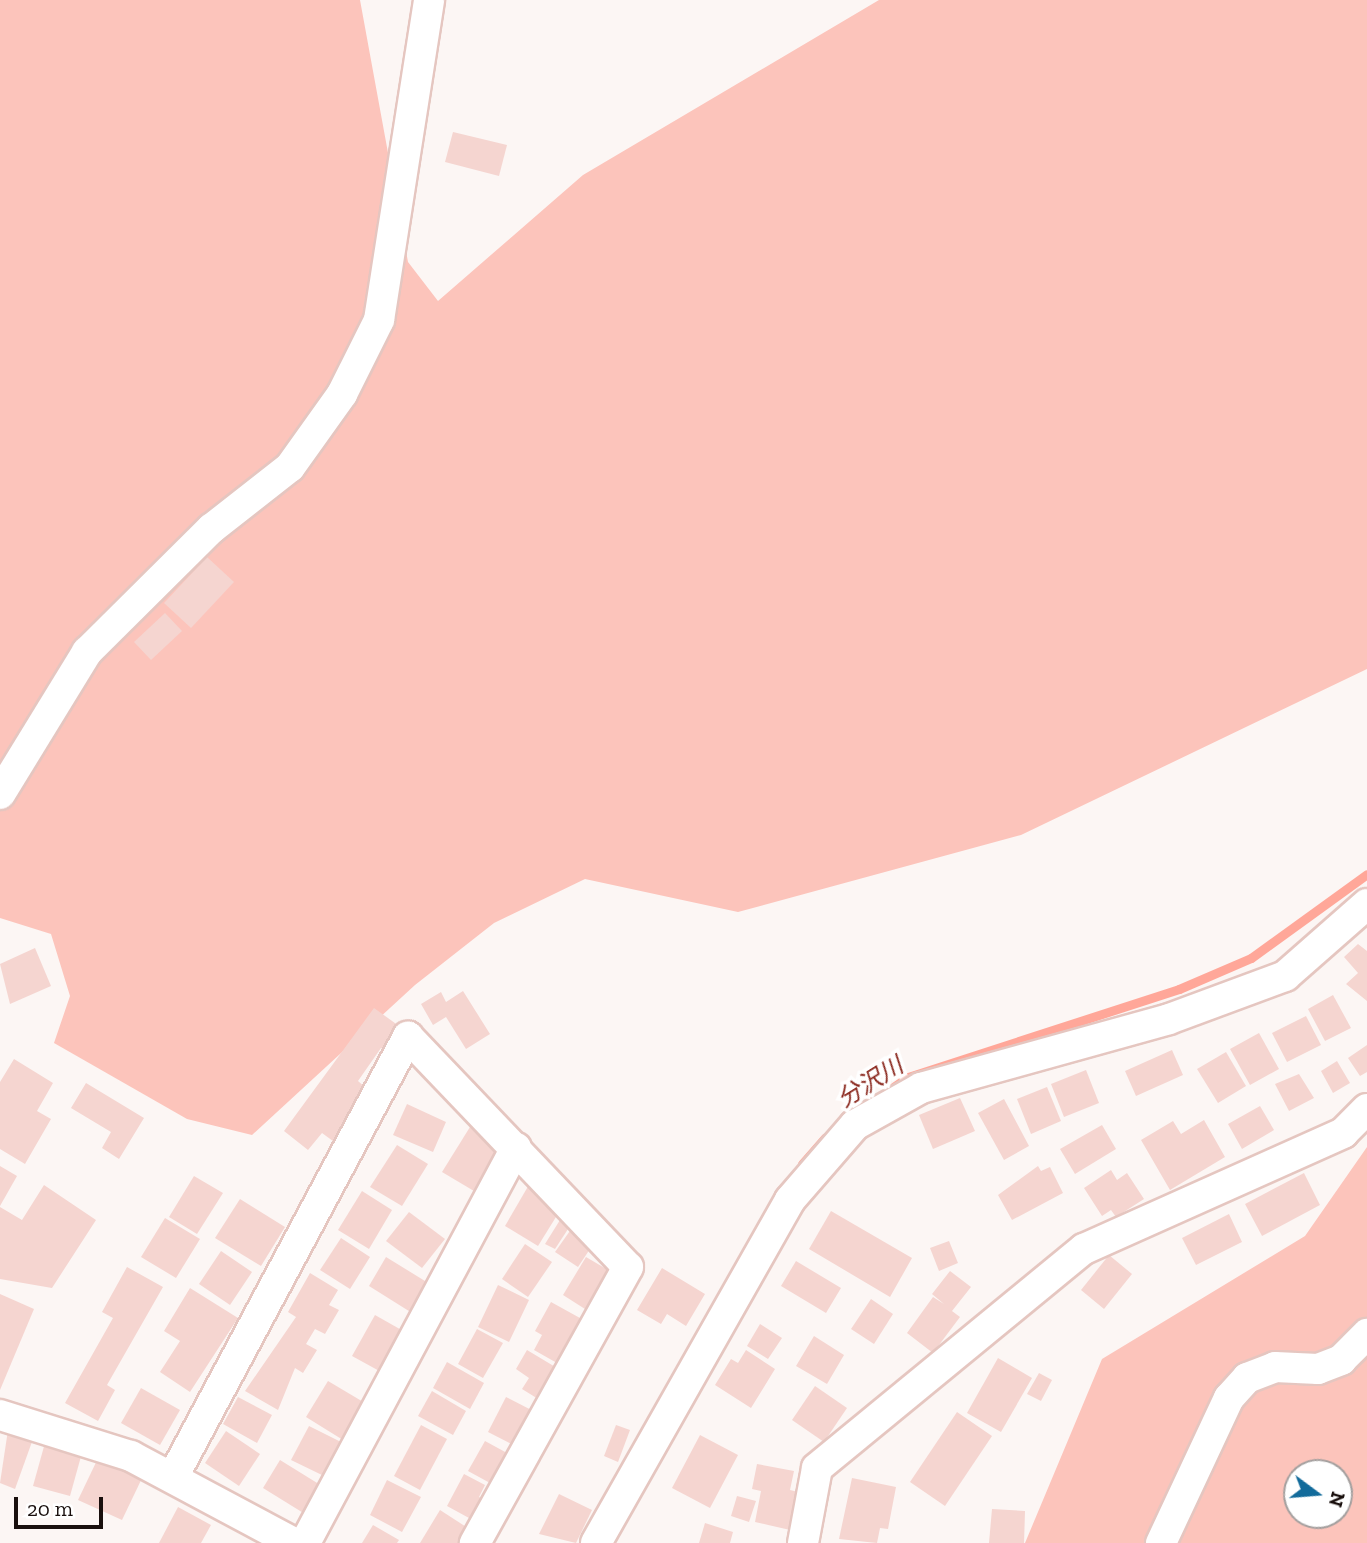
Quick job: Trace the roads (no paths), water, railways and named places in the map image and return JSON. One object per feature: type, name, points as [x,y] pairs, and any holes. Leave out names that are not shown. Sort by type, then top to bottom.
[{"type":"street","points":[[0,794],[87,652],[211,530],[290,467],[342,394],[379,320],[429,0]]},
{"type":"street","points":[[596,1543],[790,1200],[855,1125],[920,1088],[1169,1019],[1285,976],[1367,904]]},
{"type":"street","points":[[174,1475],[408,1037],[628,1268],[475,1543]]},
{"type":"street","points":[[803,1543],[817,1468],[1084,1249],[1343,1133],[1367,1109]]},
{"type":"street","points":[[304,1543],[516,1148]]},
{"type":"street","points":[[1161,1543],[1229,1398],[1247,1378],[1275,1367],[1318,1369],[1341,1360],[1367,1334]]},
{"type":"street","points":[[0,1415],[174,1475],[294,1543]]},
{"type":"waterway","name":"分沢川","points":[[892,1088],[908,1077],[1179,989],[1251,958],[1367,874]]},
{"type":"waterway","name":"分沢川","points":[[802,1164],[825,1138]]}]
